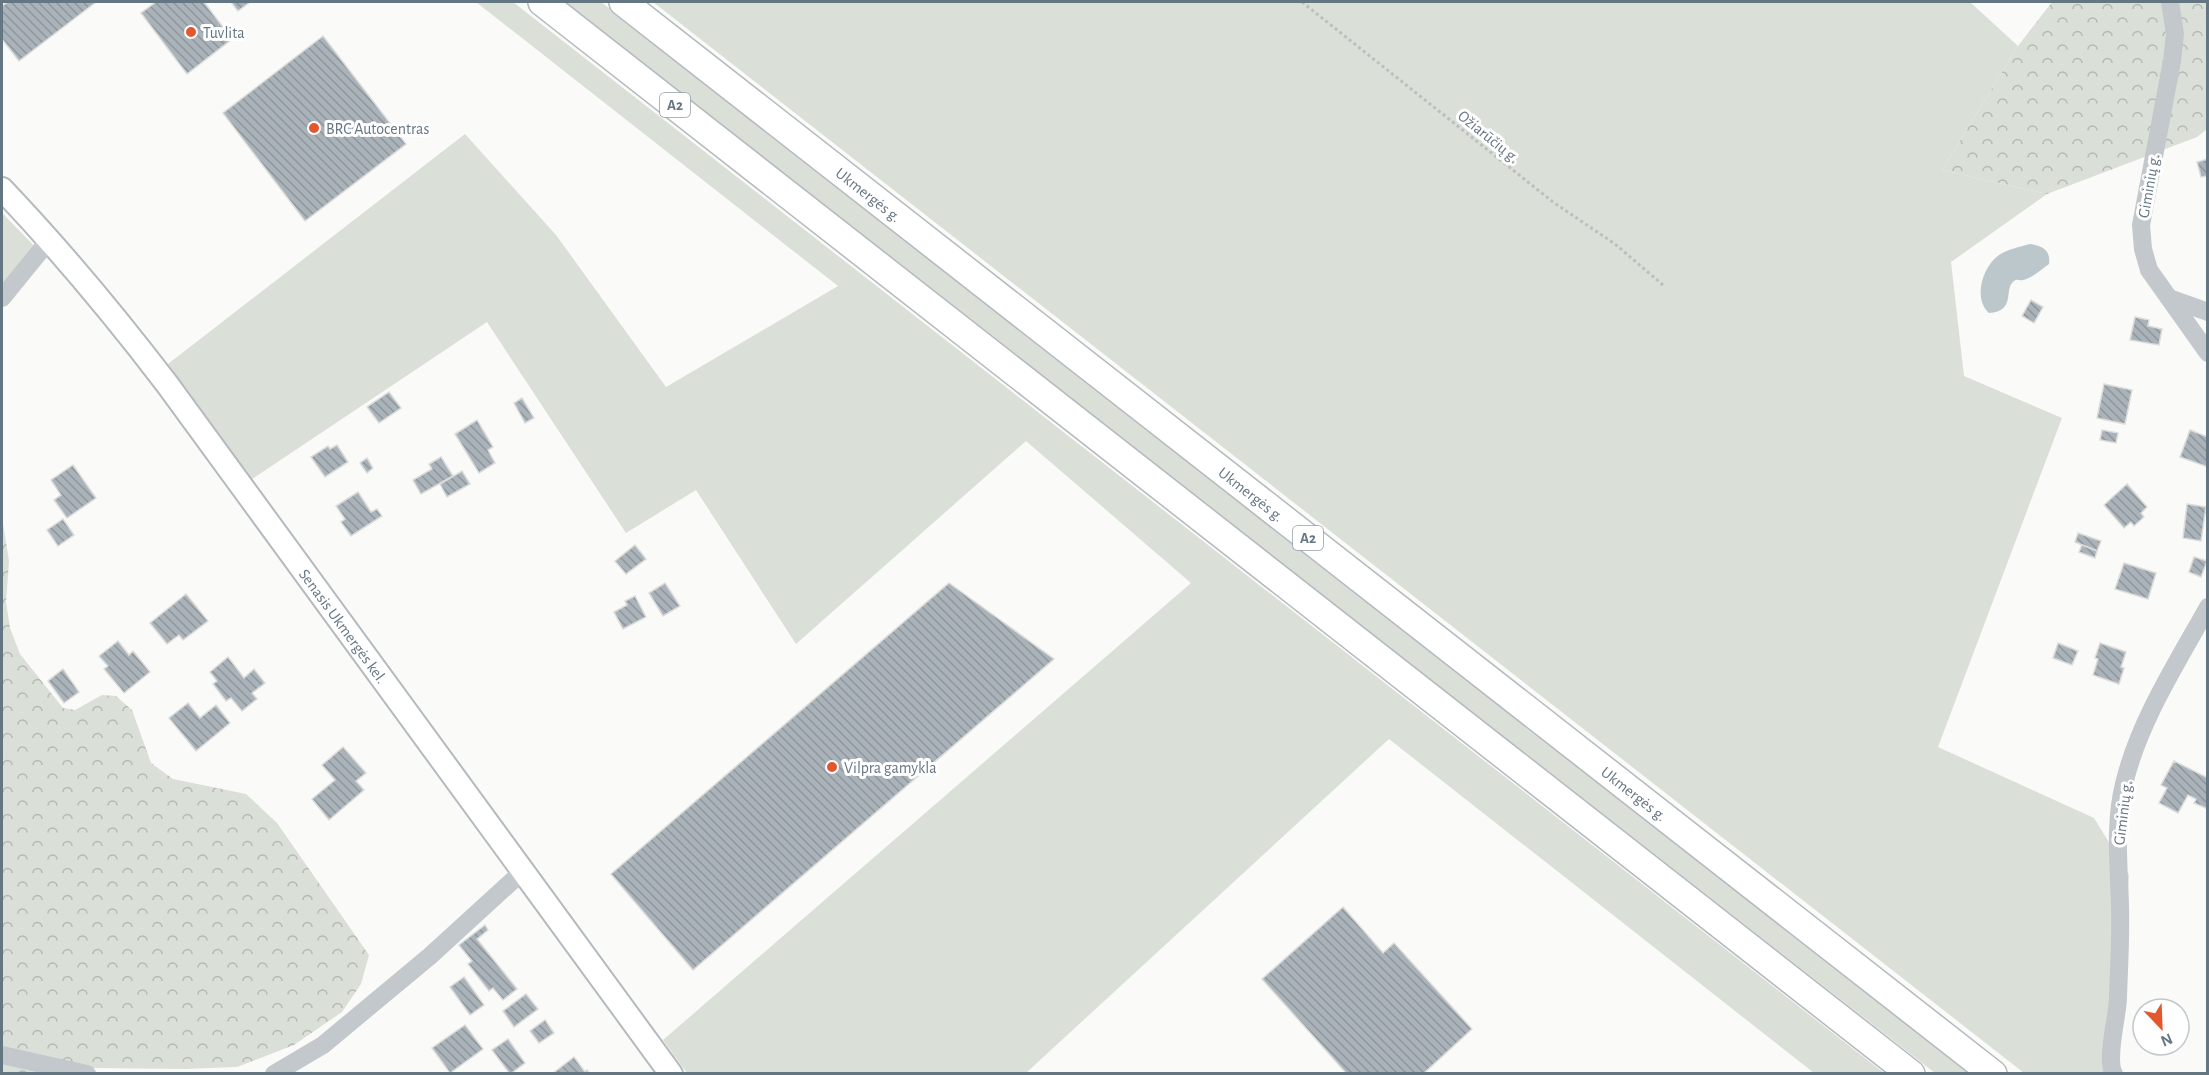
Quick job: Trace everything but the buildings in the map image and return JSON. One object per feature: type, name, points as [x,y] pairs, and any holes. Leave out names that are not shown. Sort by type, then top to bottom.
[{"type":"highway","name":"A2","points":[[542,2],[1911,1074]]},
{"type":"highway","name":"Ukmergės g.","points":[[623,2],[1993,1074]]},
{"type":"main road","name":"Senasis Ukmergės kel.","points":[[2,189],[50,239],[112,312],[167,384],[671,1074]]},
{"type":"street","name":"Giminių g.","points":[[2170,2],[2175,34],[2141,225],[2143,249],[2149,270],[2208,353]]},
{"type":"street","points":[[2,298],[50,239]]},
{"type":"street","points":[[2169,298],[2208,312]]},
{"type":"street","name":"Giminių g.","points":[[2114,1074],[2111,1070],[2111,1054],[2118,1009],[2120,909],[2116,832],[2124,783],[2145,723],[2208,607]]},
{"type":"street","points":[[274,1074],[323,1045],[430,956],[523,871]]},
{"type":"street","points":[[2,1055],[87,1074]]},
{"type":"path","name":"Ožiarūčių g.","points":[[1302,2],[1553,202],[1615,244],[1663,285]]},
{"type":"green space","points":[[476,2],[513,2],[1884,1073],[1814,1073],[1389,739],[1026,1073],[687,1073],[663,1040],[1191,583],[1026,441],[796,644],[696,490],[626,533],[487,322],[252,479],[168,364],[465,134],[556,235],[666,387],[838,286]]},
{"type":"green space","points":[[562,2],[601,2],[1974,1073],[1935,1073]]},
{"type":"green space","points":[[653,2],[1970,2],[2018,46],[1942,170],[2047,194],[1951,262],[1964,376],[2062,418],[1938,747],[2094,818],[2129,875],[2115,1073],[2024,1073]]},
{"type":"green space","points":[[2052,2],[2207,2],[2207,129],[2197,137],[2047,194],[1942,170],[2018,46]]},
{"type":"green space","points":[[2,213],[46,258],[2,308]]},
{"type":"green space","points":[[2,517],[9,561],[6,602],[10,628],[20,654],[63,708],[75,710],[102,695],[116,696],[132,710],[151,763],[173,779],[246,794],[277,823],[369,955],[361,984],[342,1012],[294,1045],[237,1067],[94,1068],[86,1073],[2,1073]]},
{"type":"shaded area","points":[[2030,244],[2045,249],[2049,255],[2049,264],[2030,277],[2014,281],[2003,308],[1989,313],[1981,300],[1982,283],[1988,267],[2002,253]]},
{"type":"place","name":"Tuvlita","points":[[191,32]]},
{"type":"place","name":"BRC Autocentras","points":[[314,128]]},
{"type":"place","name":"Vilpra gamykla","points":[[832,767]]}]
